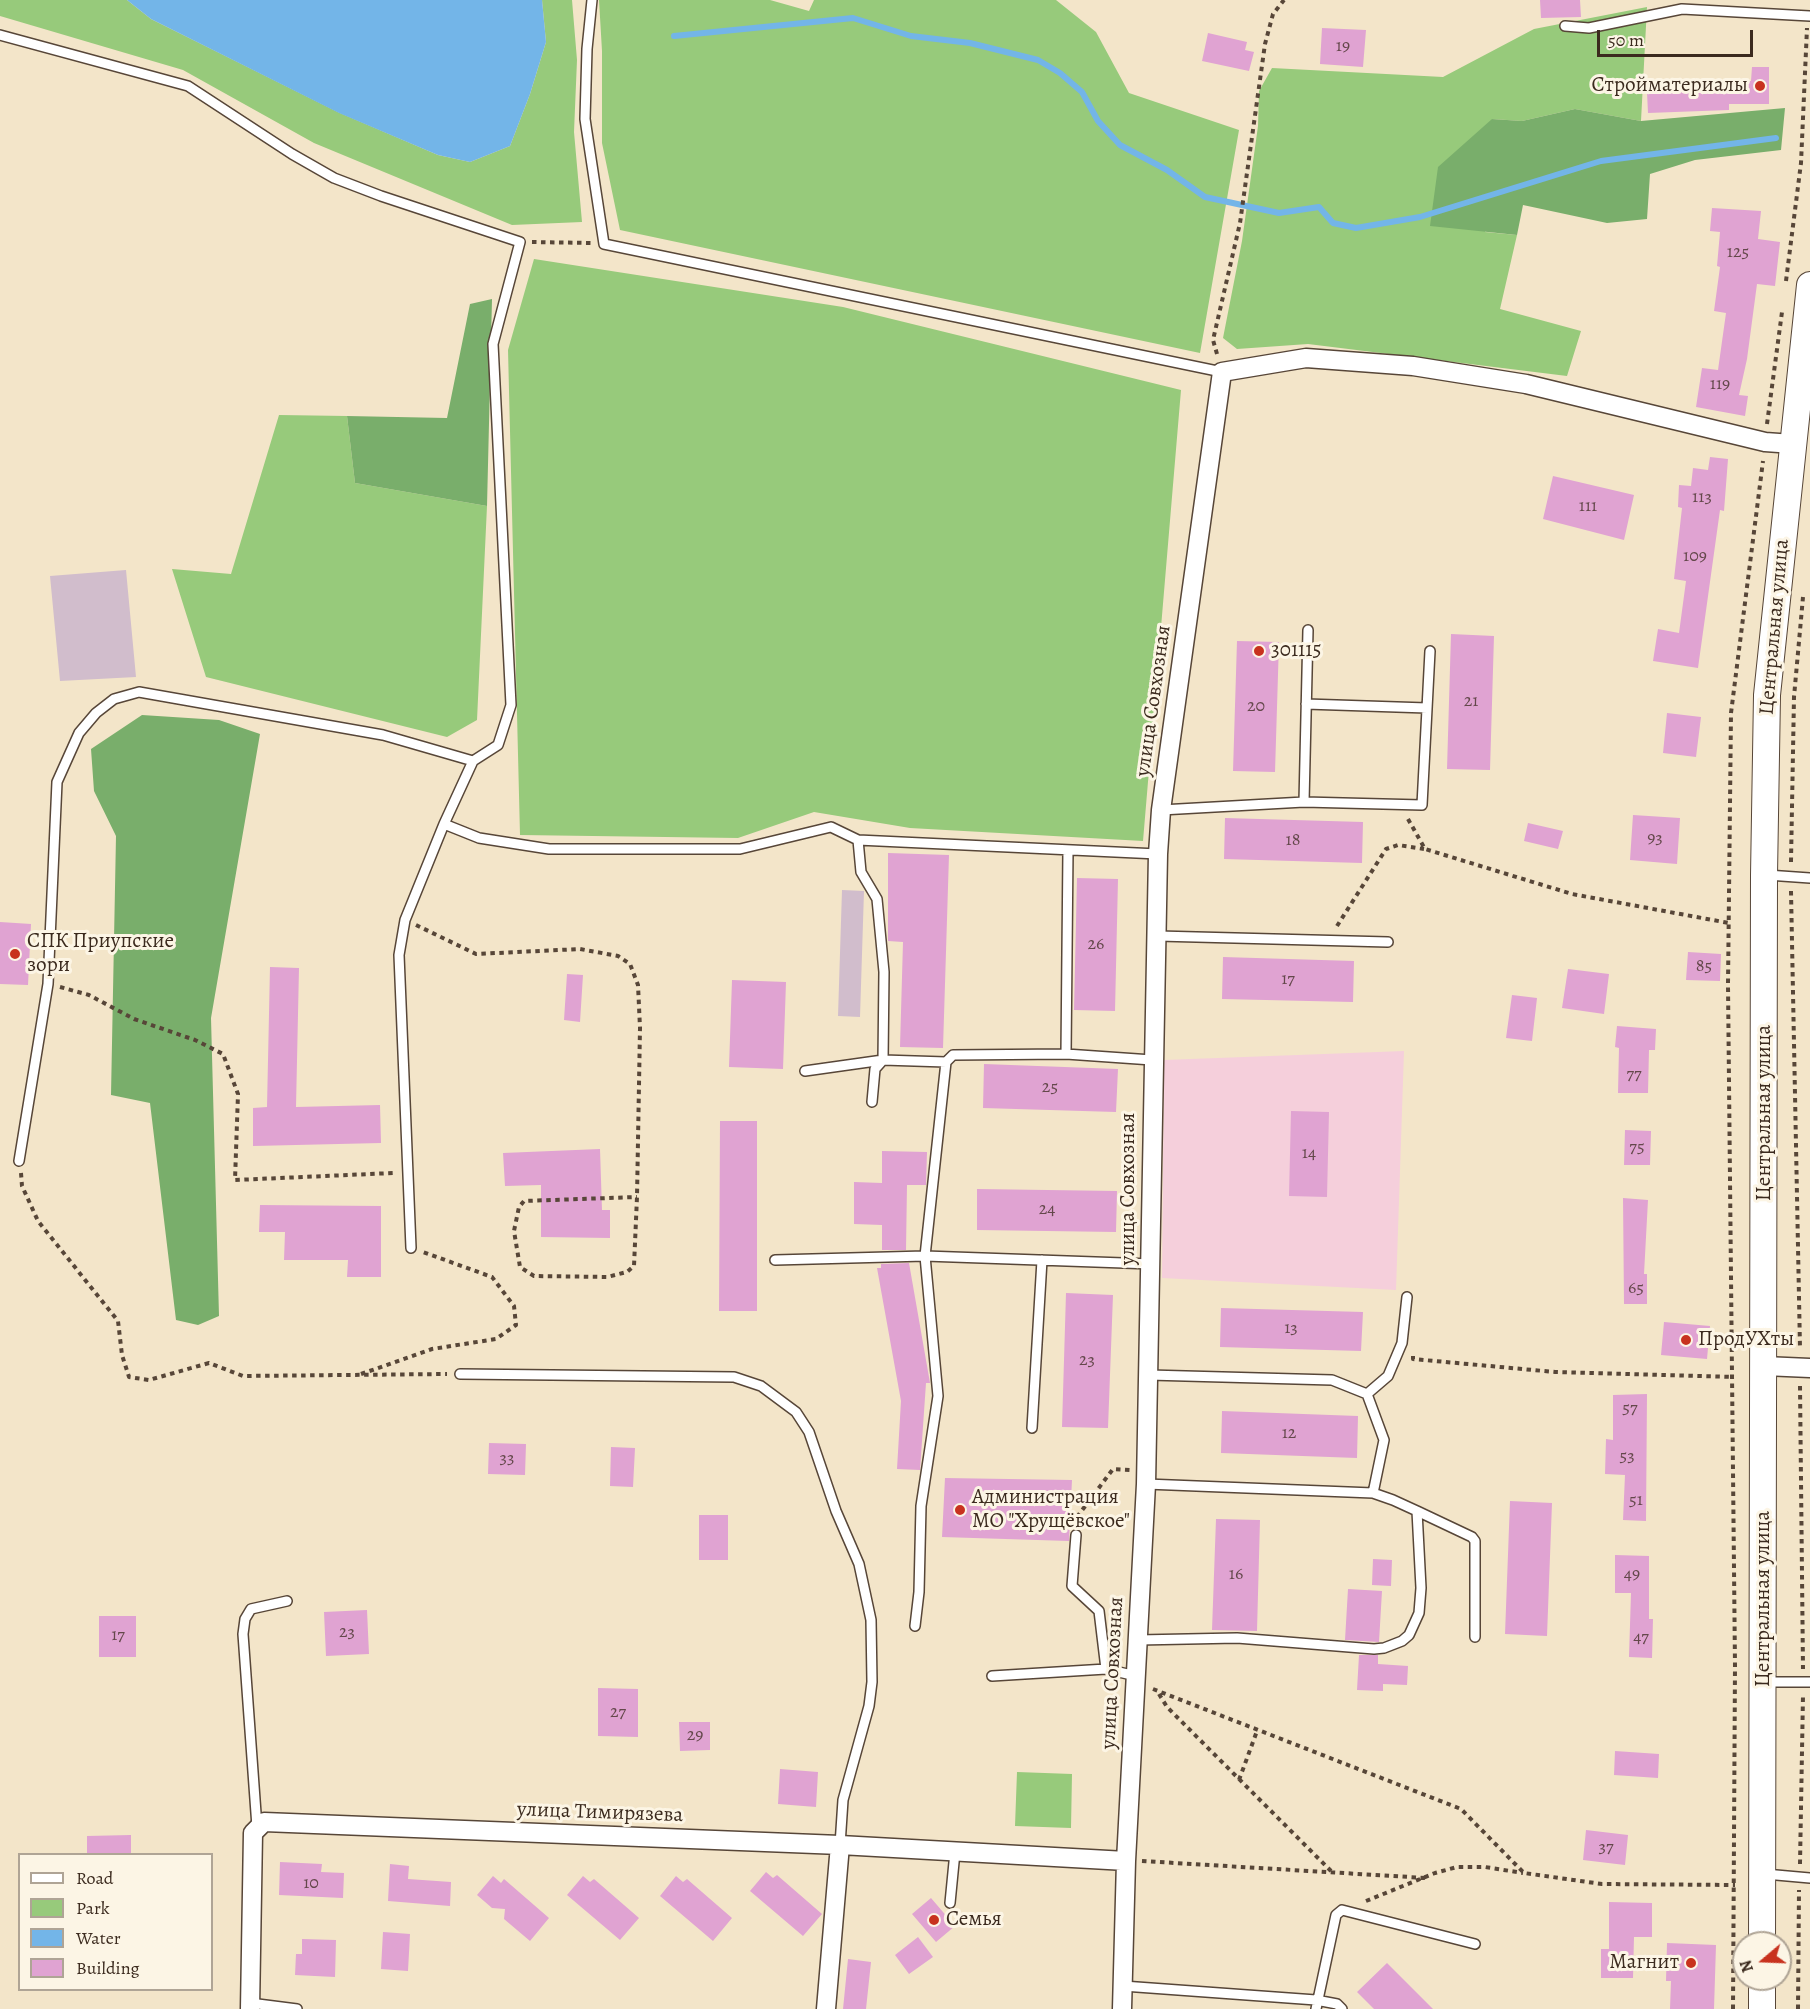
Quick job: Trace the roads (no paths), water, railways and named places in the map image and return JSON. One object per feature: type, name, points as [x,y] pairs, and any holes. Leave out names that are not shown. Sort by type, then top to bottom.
[{"type":"main road","name":"Центральная улица","points":[[1762,1931],[1765,1372],[1764,875],[1767,695],[1793,444],[1803,289]]},
{"type":"main road","points":[[1762,1991],[1762,2009]]},
{"type":"street","points":[[1222,372],[1306,358],[1413,366],[1526,384],[1765,442],[1793,444]]},
{"type":"street","name":"улица Совхозная","points":[[1122,2009],[1126,1861],[1146,1478],[1152,1264],[1152,1060],[1158,936],[1158,854],[1161,810],[1222,372]]},
{"type":"street","points":[[1765,1372],[1805,1368]]},
{"type":"street","name":"улица Тимирязева","points":[[257,1827],[266,1822],[840,1845],[1126,1861]]},
{"type":"street","points":[[250,2006],[253,1833],[257,1827]]},
{"type":"street","points":[[826,2009],[840,1845]]},
{"type":"lane","points":[[592,0],[586,49],[585,119],[604,244],[1222,372]]},
{"type":"lane","points":[[1565,26],[1589,28],[1683,9],[1808,16]]},
{"type":"lane","points":[[0,35],[188,86],[292,154],[334,178],[520,242],[493,344],[511,705],[498,745],[473,762],[444,824],[405,920],[399,955],[405,1172],[411,1248]]},
{"type":"lane","points":[[1304,802],[1308,630]]},
{"type":"lane","points":[[1161,810],[1304,802],[1422,805],[1430,651]]},
{"type":"lane","points":[[19,1161],[48,984],[57,782],[79,733],[96,713],[114,699],[139,693],[383,735],[473,762]]},
{"type":"lane","points":[[1306,704],[1427,708]]},
{"type":"lane","points":[[444,824],[479,838],[549,849],[746,848],[831,827],[858,840],[1158,854]]},
{"type":"lane","points":[[858,840],[861,872],[877,899],[884,972],[883,1060],[875,1069],[872,1102]]},
{"type":"lane","points":[[1066,1054],[1068,850]]},
{"type":"lane","points":[[1764,875],[1810,878]]},
{"type":"lane","points":[[1158,936],[1388,942]]},
{"type":"lane","points":[[915,1626],[919,1592],[921,1506],[938,1396],[925,1256],[946,1062],[953,1055],[1066,1054],[1152,1060]]},
{"type":"lane","points":[[805,1071],[883,1060],[946,1062]]},
{"type":"lane","points":[[775,1260],[925,1256],[1152,1264]]},
{"type":"lane","points":[[1032,1428],[1042,1260]]},
{"type":"lane","points":[[1367,1394],[1388,1376],[1403,1340],[1407,1296]]},
{"type":"lane","points":[[460,1374],[727,1376],[742,1378],[761,1386],[796,1412],[809,1432],[836,1510],[857,1557],[867,1593],[871,1620],[872,1682],[869,1706],[846,1785],[840,1845]]},
{"type":"lane","points":[[1149,1375],[1332,1380],[1367,1394],[1384,1440],[1373,1493]]},
{"type":"lane","points":[[1146,1478],[1373,1493],[1472,1537],[1475,1541],[1475,1636]]},
{"type":"lane","points":[[1138,1640],[1238,1638],[1374,1649],[1402,1641],[1409,1635],[1419,1613],[1421,1562],[1417,1511]]},
{"type":"lane","points":[[1076,1535],[1072,1586],[1099,1611],[1106,1669]]},
{"type":"lane","points":[[257,1827],[243,1634],[245,1619],[251,1609],[286,1601]]},
{"type":"lane","points":[[992,1676],[1106,1669],[1136,1676]]},
{"type":"lane","points":[[1763,1682],[1807,1681]]},
{"type":"lane","points":[[950,1904],[955,1852]]},
{"type":"lane","points":[[1763,1874],[1810,1878]]},
{"type":"lane","points":[[1316,2004],[1336,1915],[1342,1910],[1475,1944]]},
{"type":"lane","points":[[1123,1986],[1337,2004],[1342,2009]]},
{"type":"lane","points":[[250,2006],[297,2009]]},
{"type":"water","points":[[127,0],[542,0],[546,42],[530,94],[510,146],[470,162],[438,155],[339,113],[151,19]]},
{"type":"waterway","points":[[674,36],[853,18],[911,36],[970,43],[1038,60],[1060,73],[1082,92],[1098,121],[1120,145],[1167,170],[1205,197],[1279,213],[1319,207],[1333,223],[1356,228],[1420,217],[1601,161],[1776,138]]},
{"type":"place","name":"Стройматериалы","points":[[1760,86]]},
{"type":"place","name":"301115","points":[[1259,651]]},
{"type":"place","name":"СПК Приупские зори","points":[[15,954]]},
{"type":"place","name":"ПродУХты","points":[[1686,1340]]},
{"type":"place","name":"Администрация МО \"Хрущёвское\"","points":[[960,1510]]},
{"type":"place","name":"Семья","points":[[934,1920]]},
{"type":"place","name":"Магнит","points":[[1691,1963]]}]
